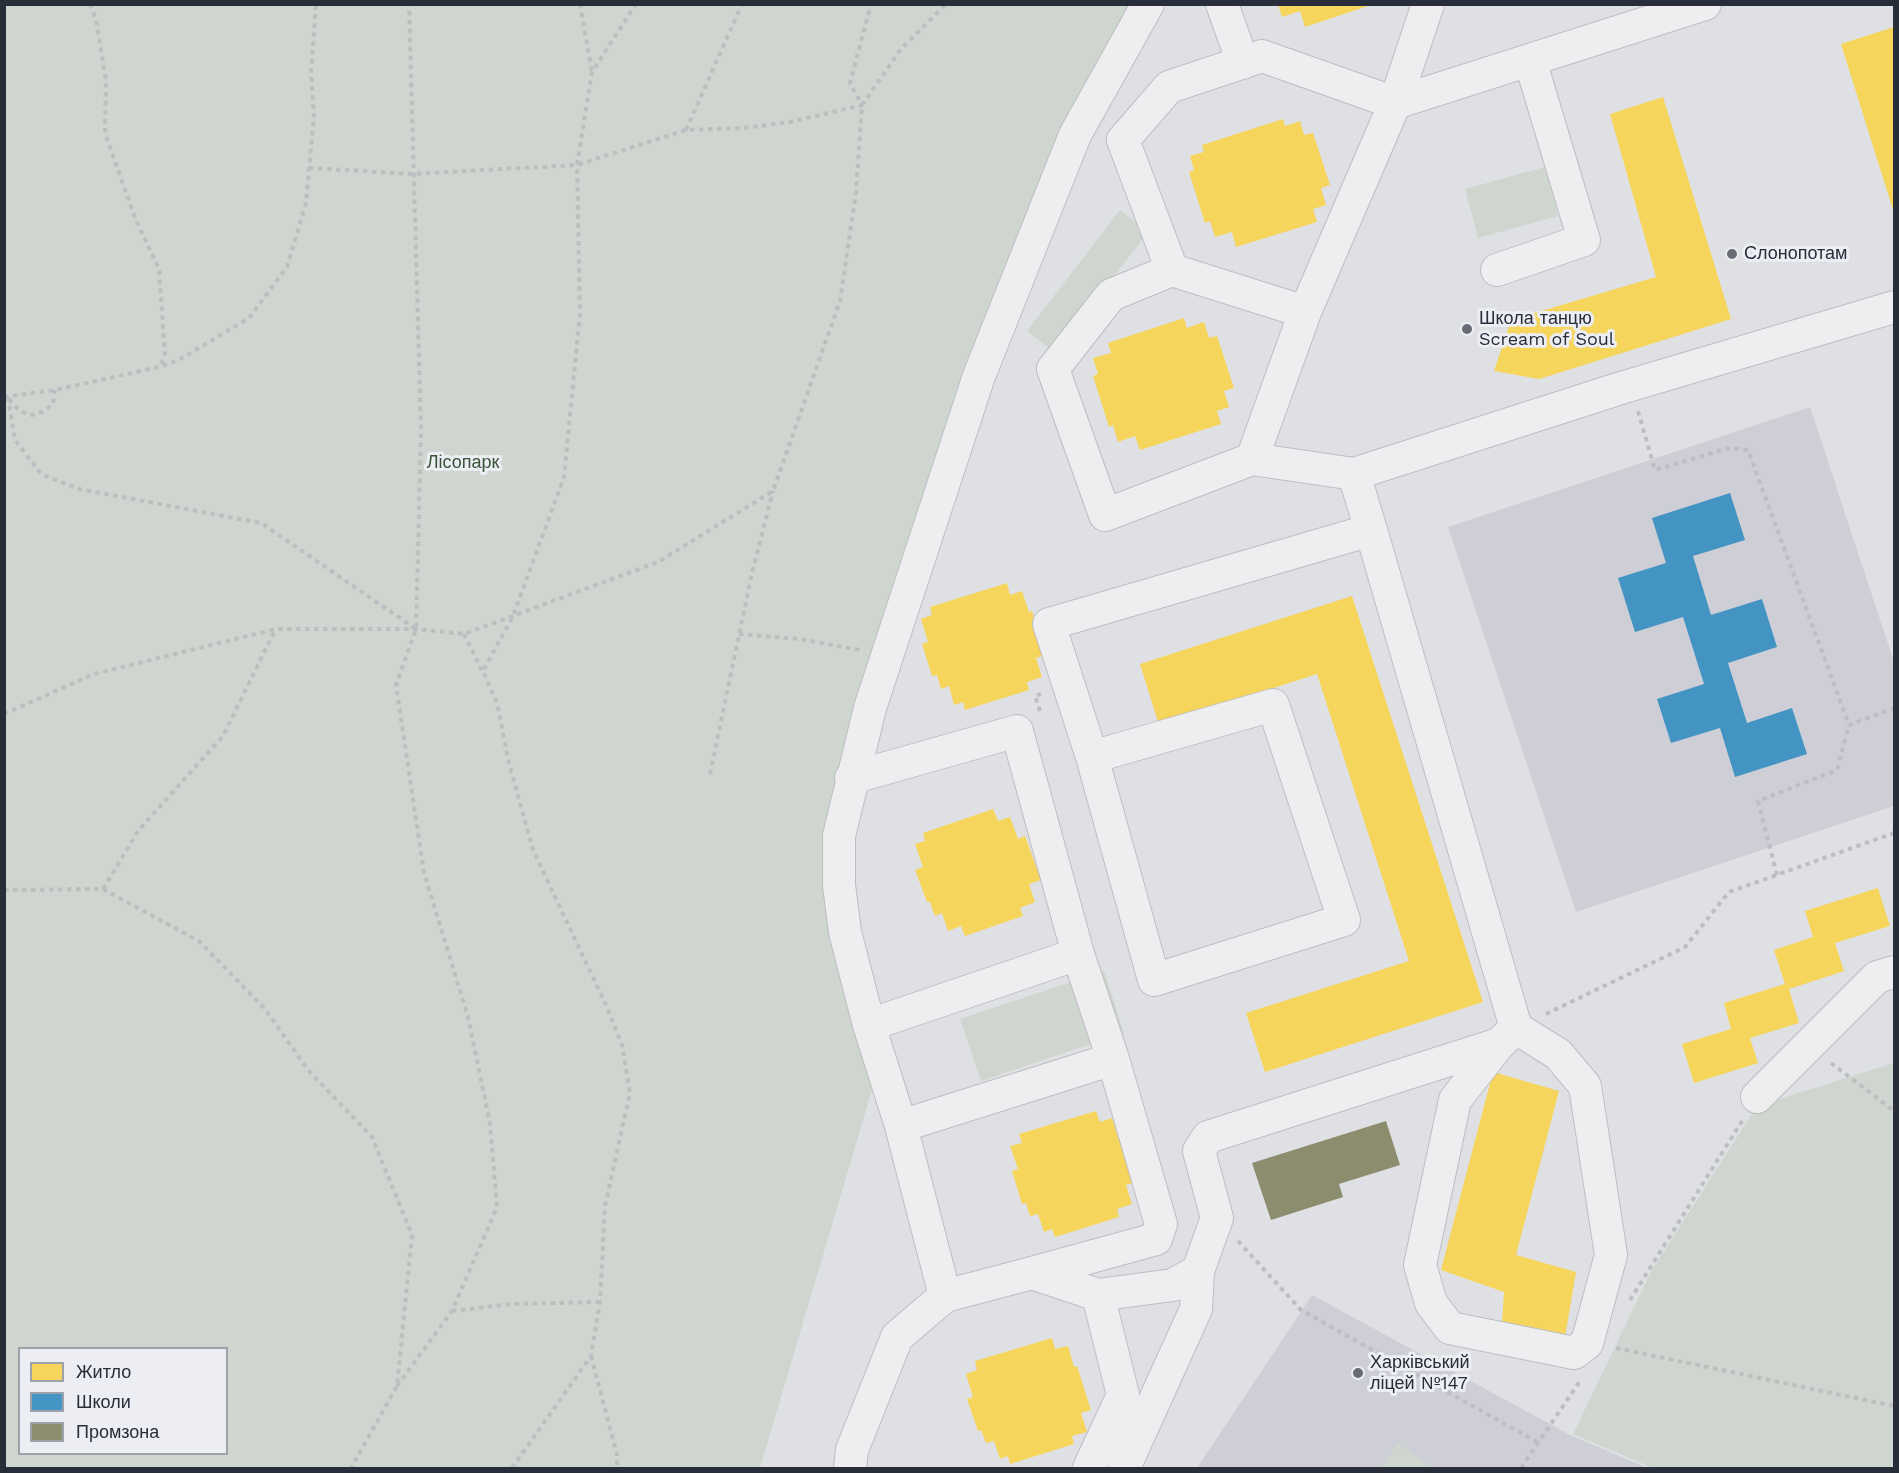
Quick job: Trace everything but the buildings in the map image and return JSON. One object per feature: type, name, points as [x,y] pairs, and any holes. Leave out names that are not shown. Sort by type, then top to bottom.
[{"type":"street","points":[[945,1296],[901,1126],[869,1025],[845,932],[839,885],[839,836],[851,778],[870,708],[980,376],[1075,135],[1148,4]]},
{"type":"street","points":[[1222,4],[1243,63]]},
{"type":"street","points":[[1252,459],[1305,312],[1395,104],[1428,4]]},
{"type":"street","points":[[1172,270],[1123,140],[1169,87],[1262,56],[1395,104],[1705,4]]},
{"type":"street","points":[[1497,270],[1584,240],[1530,60]]},
{"type":"street","points":[[1305,312],[1172,270],[1111,294],[1053,369],[1105,515],[1252,459],[1354,474],[1631,386],[1894,307]]},
{"type":"street","points":[[1354,474],[1507,1036]]},
{"type":"street","points":[[1092,757],[1273,705],[1344,920],[1154,980],[1092,757],[1049,624],[1371,530]]},
{"type":"street","points":[[850,1468],[852,1450],[897,1337],[945,1296],[1156,1239],[1161,1224],[1113,1059],[1078,954],[1017,731],[851,778]]},
{"type":"street","points":[[869,1025],[1078,954]]},
{"type":"street","points":[[1757,1097],[1876,977],[1894,972]]},
{"type":"street","points":[[1124,1468],[1196,1309],[1198,1271],[1217,1218],[1199,1151],[1208,1137],[1507,1036],[1558,1054],[1585,1086],[1611,1255],[1587,1343],[1574,1353],[1450,1328],[1431,1303],[1420,1265],[1455,1100],[1507,1036]]},
{"type":"street","points":[[901,1126],[1113,1059]]},
{"type":"street","points":[[1032,1273],[1098,1295],[1173,1285],[1198,1271]]},
{"type":"street","points":[[1089,1468],[1123,1395],[1098,1295]]},
{"type":"path","points":[[90,4],[96,19],[106,81],[105,134],[135,218],[159,269],[165,357],[159,367]]},
{"type":"path","points":[[6,397],[55,390],[159,367],[179,360],[249,318],[287,267],[306,203],[314,116],[311,73],[316,4]]},
{"type":"path","points":[[351,1468],[397,1386],[452,1311],[497,1207],[490,1123],[468,1017],[424,873],[396,685],[416,629],[421,430],[409,4]]},
{"type":"path","points":[[483,671],[513,616],[564,477],[580,314],[577,165],[592,72],[580,4]]},
{"type":"path","points":[[592,72],[636,4]]},
{"type":"path","points":[[686,130],[742,4]]},
{"type":"path","points":[[862,105],[850,83],[871,4]]},
{"type":"path","points":[[710,774],[739,634],[773,491],[840,301],[856,192],[862,105],[901,49],[946,4]]},
{"type":"path","points":[[309,168],[413,174],[577,165],[686,130],[744,128],[790,122],[862,105]]},
{"type":"path","points":[[1631,386],[1655,470],[1729,448],[1748,450],[1849,725],[1837,770],[1758,801],[1777,874]]},
{"type":"path","points":[[6,397],[18,410],[27,415],[42,413],[53,404],[55,390]]},
{"type":"path","points":[[6,397],[15,440],[40,474],[80,489],[261,523],[416,629]]},
{"type":"path","points":[[4,714],[94,674],[276,629],[416,629],[464,634],[658,562],[773,491]]},
{"type":"path","points":[[103,889],[138,831],[223,736],[276,629]]},
{"type":"path","points":[[464,634],[497,703],[509,763],[533,850],[606,1005],[622,1045],[630,1093],[605,1206],[600,1302],[591,1356],[617,1454],[617,1468]]},
{"type":"path","points":[[739,634],[799,639],[887,658]]},
{"type":"path","points":[[1031,715],[1040,712],[1035,696],[1047,693]]},
{"type":"path","points":[[1849,725],[1894,708]]},
{"type":"path","points":[[1507,1036],[1685,947],[1729,891],[1894,834]]},
{"type":"path","points":[[4,890],[103,889],[199,941],[265,1009],[308,1070],[372,1137],[412,1235],[397,1386]]},
{"type":"path","points":[[1808,1046],[1894,1111]]},
{"type":"path","points":[[1627,1305],[1757,1097]]},
{"type":"path","points":[[1217,1218],[1301,1310],[1539,1443]]},
{"type":"path","points":[[452,1311],[512,1304],[600,1302]]},
{"type":"path","points":[[1614,1347],[1894,1406]]},
{"type":"path","points":[[512,1468],[591,1356]]},
{"type":"path","points":[[1521,1468],[1584,1375]]},
{"type":"shaded area","points":[[1810,407],[1894,662],[1894,806],[1576,912],[1448,527]]},
{"type":"shaded area","name":"Харківський ліцей №147","points":[[1312,1295],[1572,1436],[1648,1468],[1197,1468]]},
{"type":"green space","name":"Лісопарк","points":[[5,5],[1162,5],[1006,305],[834,836],[825,903],[877,1073],[760,1468],[5,1468]]},
{"type":"green space","points":[[1545,167],[1558,216],[1478,238],[1465,189]]},
{"type":"green space","points":[[1120,210],[1148,232],[1056,353],[1027,331]]},
{"type":"green space","points":[[1104,971],[1124,1033],[981,1081],[960,1019]]},
{"type":"green space","points":[[1894,1063],[1894,1468],[1653,1468],[1573,1434],[1652,1270],[1757,1106]]},
{"type":"green space","points":[[1398,1443],[1434,1468],[1380,1468]]},
{"type":"place","name":"Слонопотам","points":[[1732,254]]},
{"type":"place","name":"Школа танцю Scream of Soul","points":[[1467,329]]},
{"type":"place","name":"Харківський ліцей №147","points":[[1358,1373]]}]
